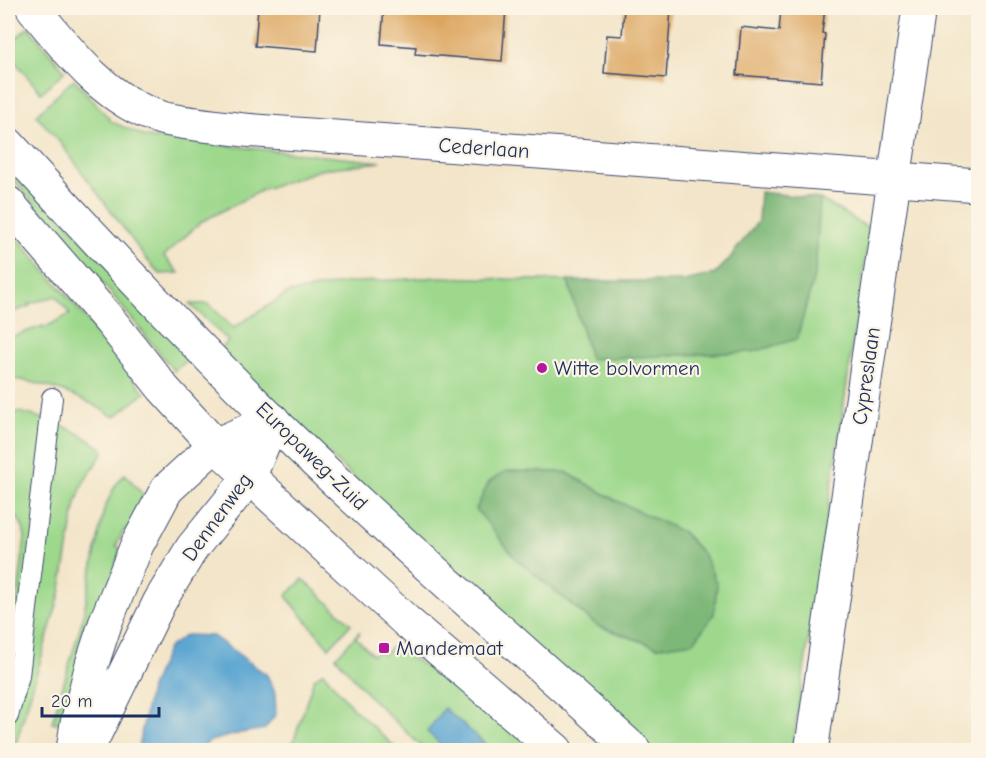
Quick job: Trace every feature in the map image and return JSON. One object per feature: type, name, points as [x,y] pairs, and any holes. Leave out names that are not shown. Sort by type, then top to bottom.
[{"type":"street","name":"Cederlaan","points":[[33,8],[81,65],[97,79],[129,104],[162,118],[255,130],[742,169],[978,185]]},
{"type":"street","name":"Cypreslaan","points":[[812,745],[919,8]]},
{"type":"street","name":"Europaweg-Zuid","points":[[8,144],[149,296],[273,420],[446,583],[634,750]]},
{"type":"street","points":[[8,203],[111,322],[163,388],[215,445],[406,621],[556,750]]},
{"type":"street","name":"Dennenweg","points":[[73,750],[77,723],[92,664],[121,579],[167,489],[215,445],[273,420]]},
{"type":"street","name":"Dennenweg","points":[[87,750],[121,678],[176,574],[206,530],[249,478],[273,420]]},
{"type":"lane","points":[[8,716],[19,676],[52,398]]},
{"type":"green space","points":[[28,27],[65,71],[41,93],[8,53],[8,46]]},
{"type":"green space","points":[[74,79],[112,122],[146,137],[381,162],[323,169],[262,190],[201,222],[164,256],[179,273],[160,274],[147,260],[59,141],[36,115]]},
{"type":"green space","points":[[8,160],[192,357],[174,371],[111,293],[8,173]]},
{"type":"green space","points":[[760,192],[820,199],[815,273],[797,339],[753,352],[590,359],[568,281],[684,281],[715,274],[758,221]]},
{"type":"green space","points":[[820,199],[870,229],[792,750],[651,750],[611,720],[219,351],[228,341],[190,304],[209,304],[233,328],[288,293],[345,283],[440,277],[568,281],[591,359],[815,273]],"holes":[[[566,472],[613,499],[658,647],[598,626],[516,559]]]},
{"type":"green space","points":[[8,227],[80,311],[145,393],[114,417],[63,392],[36,383],[8,378],[8,338],[43,326],[44,328],[70,314],[56,296],[28,304],[30,306],[8,314]]},
{"type":"green space","points":[[8,410],[57,424],[81,434],[103,449],[103,453],[83,483],[76,503],[60,594],[14,750],[8,750],[8,676],[25,537],[20,522],[8,512]]},
{"type":"green space","points":[[506,471],[566,472],[613,499],[683,532],[704,555],[717,584],[714,614],[694,642],[658,647],[598,626],[516,559],[476,509],[489,482]]},
{"type":"green space","points":[[125,474],[147,499],[135,521],[123,532],[116,546],[121,549],[65,722],[52,723],[82,621],[104,509],[115,486]]},
{"type":"green space","points":[[303,579],[351,624],[329,648],[286,596]]},
{"type":"green space","points":[[359,632],[356,638],[373,655],[379,650],[383,655],[392,647],[475,694],[537,750],[492,750],[444,708],[428,732],[447,750],[425,750],[370,697],[336,657]]},
{"type":"green space","points":[[323,672],[352,707],[398,750],[343,750],[310,745],[292,746],[314,679]]},
{"type":"water","points":[[186,635],[213,636],[267,675],[275,693],[276,714],[265,729],[210,741],[199,750],[138,750],[150,689],[168,648]]},
{"type":"water","points":[[444,708],[492,750],[447,750],[427,732]]},
{"type":"building","points":[[258,8],[320,8],[317,51],[255,46]]},
{"type":"building","points":[[384,8],[464,11],[464,8],[506,8],[502,61],[415,54],[416,47],[381,44]]},
{"type":"building","points":[[624,8],[671,8],[666,78],[604,73],[607,35],[622,36]]},
{"type":"building","points":[[781,8],[825,8],[821,82],[737,75],[741,27],[779,31]]},
{"type":"place","name":"Witte bolvormen","points":[[542,368]]},
{"type":"place","name":"Mandemaat","points":[[384,648]]}]
